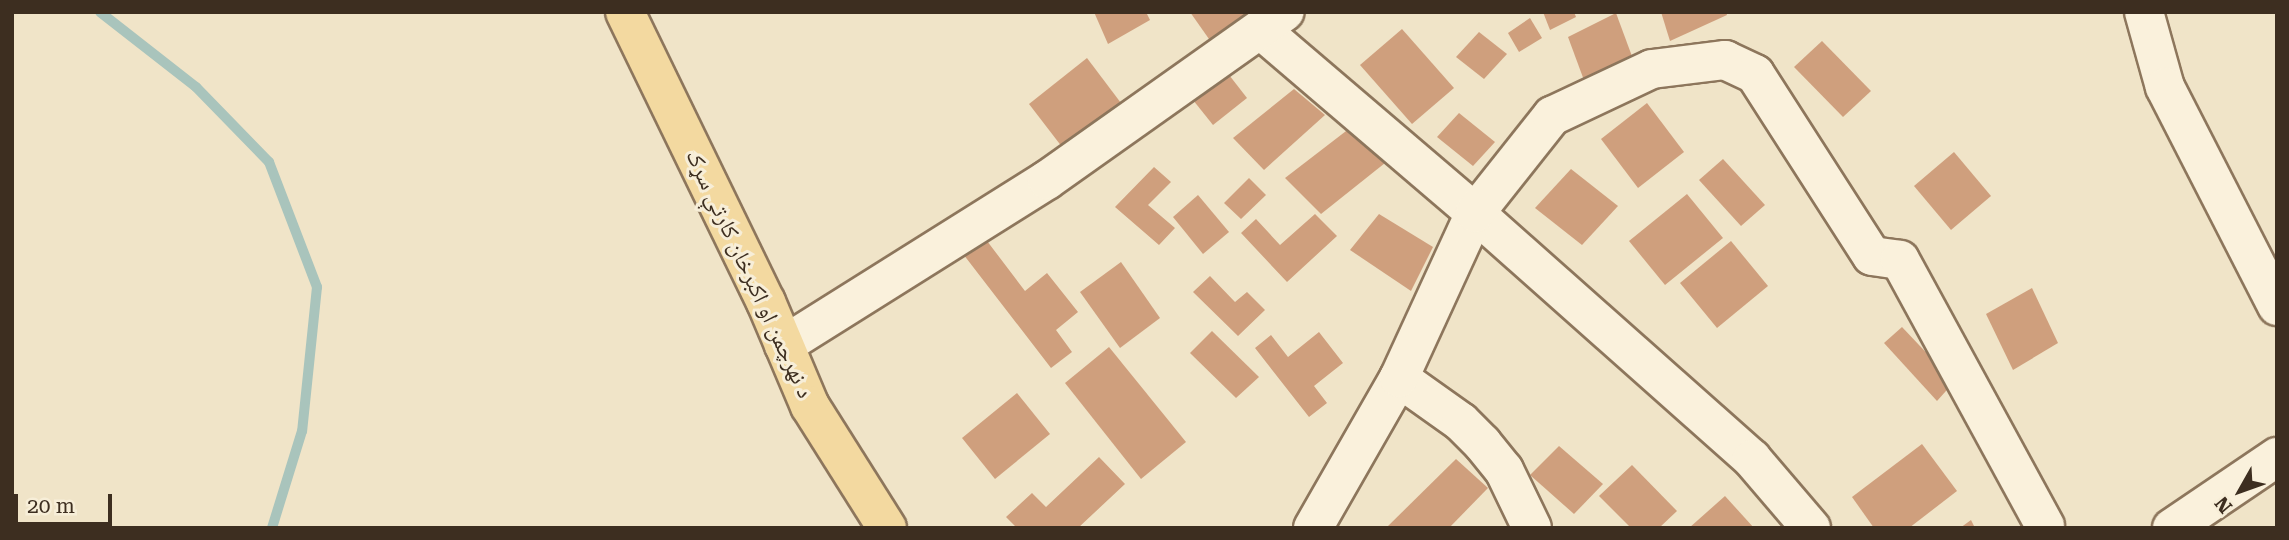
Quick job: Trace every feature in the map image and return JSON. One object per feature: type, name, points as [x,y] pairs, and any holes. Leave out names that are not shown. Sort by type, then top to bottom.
[{"type":"main road","name":"د نهرچمن او اکبرخان کارتې سړک","points":[[625,12],[784,345],[810,406],[887,528]]},
{"type":"street","points":[[2144,12],[2165,87],[2277,306]]},
{"type":"street","points":[[784,345],[1047,180],[1273,21],[1475,214],[1752,459],[1811,528]]},
{"type":"street","points":[[1313,528],[1399,378],[1475,214],[1552,116],[1652,69],[1725,60],[1755,74],[1872,256],[1900,260],[2045,526]]},
{"type":"street","points":[[1399,378],[1461,422],[1482,443],[1504,470],[1532,528]]},
{"type":"street","points":[[2172,528],[2277,457]]},
{"type":"building","points":[[1094,12],[1146,12],[1150,20],[1108,44]]},
{"type":"building","points":[[1190,12],[1265,12],[1216,49]]},
{"type":"building","points":[[1543,12],[1574,12],[1576,17],[1550,30]]},
{"type":"building","points":[[1661,12],[1726,12],[1727,15],[1670,41]]},
{"type":"building","points":[[1616,13],[1633,59],[1585,83],[1568,37]]},
{"type":"building","points":[[1530,18],[1542,38],[1519,52],[1508,33]]},
{"type":"building","points":[[1402,29],[1454,88],[1412,124],[1360,65]]},
{"type":"building","points":[[1479,32],[1507,54],[1484,79],[1456,57]]},
{"type":"building","points":[[1822,41],[1871,91],[1843,117],[1794,67]]},
{"type":"building","points":[[1087,58],[1127,111],[1069,156],[1029,104]]},
{"type":"building","points":[[1219,62],[1247,98],[1213,125],[1185,90]]},
{"type":"building","points":[[1294,89],[1325,115],[1264,170],[1233,138]]},
{"type":"building","points":[[1647,103],[1684,152],[1638,188],[1601,139]]},
{"type":"building","points":[[1459,113],[1495,142],[1473,166],[1437,137]]},
{"type":"building","points":[[1350,128],[1385,163],[1321,214],[1285,178]]},
{"type":"building","points":[[1954,152],[1991,196],[1951,230],[1914,186]]},
{"type":"building","points":[[1723,159],[1765,205],[1741,226],[1699,180]]},
{"type":"building","points":[[1154,167],[1171,182],[1148,205],[1175,228],[1159,245],[1115,207]]},
{"type":"building","points":[[1571,169],[1618,206],[1582,245],[1535,208]]},
{"type":"building","points":[[1249,178],[1266,195],[1241,219],[1224,203]]},
{"type":"building","points":[[1687,194],[1723,238],[1665,285],[1629,241]]},
{"type":"building","points":[[1198,195],[1229,232],[1203,254],[1173,217]]},
{"type":"building","points":[[1315,214],[1337,236],[1287,282],[1241,233],[1256,219],[1280,245]]},
{"type":"building","points":[[1379,214],[1433,247],[1411,291],[1350,250]]},
{"type":"building","points":[[981,233],[1025,291],[1047,273],[1078,312],[1056,330],[1072,352],[1051,368],[960,250]]},
{"type":"building","points":[[1731,241],[1768,286],[1717,328],[1680,283]]},
{"type":"building","points":[[1121,262],[1160,318],[1120,348],[1080,292]]},
{"type":"building","points":[[1210,276],[1235,302],[1247,292],[1265,310],[1238,336],[1193,292]]},
{"type":"building","points":[[2032,288],[2058,343],[2013,370],[1986,314]]},
{"type":"building","points":[[1902,327],[1954,382],[1937,401],[1884,343]]},
{"type":"building","points":[[1212,331],[1259,377],[1236,398],[1190,353]]},
{"type":"building","points":[[1319,332],[1343,363],[1314,386],[1327,403],[1309,417],[1255,348],[1271,335],[1288,357]]},
{"type":"building","points":[[1109,347],[1186,442],[1141,479],[1065,383]]},
{"type":"building","points":[[1017,393],[1050,434],[995,479],[962,438]]},
{"type":"building","points":[[1922,444],[1957,491],[1909,528],[1874,528],[1852,497]]},
{"type":"building","points":[[1559,446],[1603,484],[1574,514],[1530,475]]},
{"type":"building","points":[[1099,457],[1125,484],[1078,528],[1017,528],[1006,517],[1032,493],[1046,507]]},
{"type":"building","points":[[1456,459],[1488,488],[1449,528],[1386,528]]},
{"type":"building","points":[[1632,465],[1677,511],[1659,528],[1631,528],[1599,496]]},
{"type":"building","points":[[1725,496],[1754,528],[1689,528]]},
{"type":"building","points":[[1971,520],[1975,528],[1960,528]]},
{"type":"waterway","points":[[100,12],[196,87],[269,162],[317,287],[302,431],[272,528]]}]
